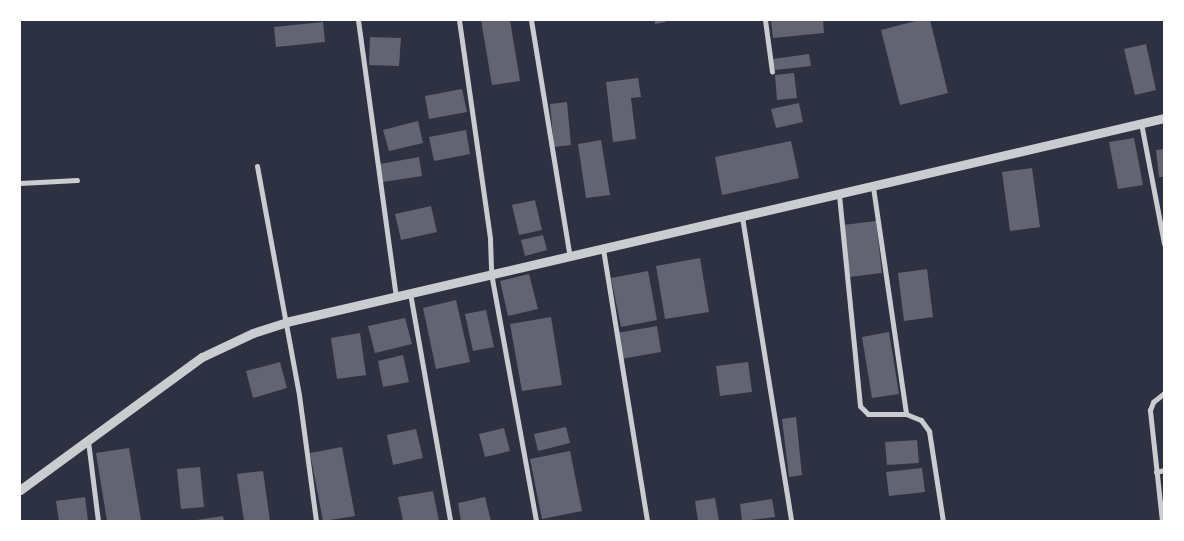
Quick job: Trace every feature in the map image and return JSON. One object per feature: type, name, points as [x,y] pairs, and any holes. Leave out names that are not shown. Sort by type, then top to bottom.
[{"type":"street","points":[[358,20],[396,296]]},
{"type":"street","points":[[459,20],[490,239],[492,273],[536,521]]},
{"type":"street","points":[[531,20],[570,257]]},
{"type":"street","points":[[765,20],[772,72]]},
{"type":"street","points":[[20,490],[202,357],[253,333],[286,322],[1164,118]]},
{"type":"street","points":[[1141,123],[1162,217],[1164,244]]},
{"type":"street","points":[[257,166],[286,322],[316,521]]},
{"type":"street","points":[[20,183],[77,180]]},
{"type":"street","points":[[873,187],[906,414]]},
{"type":"street","points":[[839,195],[860,406],[868,414],[906,414],[921,420],[929,431],[943,521]]},
{"type":"street","points":[[742,217],[791,521]]},
{"type":"street","points":[[603,249],[647,521]]},
{"type":"street","points":[[410,292],[450,521]]},
{"type":"street","points":[[1162,521],[1150,410],[1153,402],[1164,393]]},
{"type":"street","points":[[88,441],[98,521]]},
{"type":"street","points":[[1156,472],[1164,470]]},
{"type":"building","points":[[481,20],[510,20],[520,81],[492,85]]},
{"type":"building","points":[[654,20],[666,20],[666,22],[655,24]]},
{"type":"building","points":[[823,20],[824,33],[773,38],[771,21]]},
{"type":"building","points":[[919,20],[930,20],[948,93],[900,105],[881,30]]},
{"type":"building","points":[[323,22],[325,42],[276,47],[274,27]]},
{"type":"building","points":[[370,37],[401,38],[399,66],[369,65]]},
{"type":"building","points":[[1146,44],[1156,90],[1135,95],[1124,49]]},
{"type":"building","points":[[809,54],[811,66],[775,70],[773,59]]},
{"type":"building","points":[[794,73],[797,98],[777,100],[775,75]]},
{"type":"building","points":[[638,78],[641,97],[631,98],[636,139],[613,142],[606,82]]},
{"type":"building","points":[[462,89],[467,112],[429,119],[425,96]]},
{"type":"building","points":[[567,102],[571,145],[554,147],[550,104]]},
{"type":"building","points":[[799,103],[803,122],[776,128],[771,109]]},
{"type":"building","points":[[418,121],[423,143],[389,151],[383,130]]},
{"type":"building","points":[[466,130],[470,154],[434,161],[429,137]]},
{"type":"building","points":[[1134,138],[1143,185],[1118,189],[1109,142]]},
{"type":"building","points":[[601,140],[610,195],[586,198],[578,144]]},
{"type":"building","points":[[791,141],[799,178],[722,195],[715,157]]},
{"type":"building","points":[[1164,149],[1164,177],[1159,177],[1156,150]]},
{"type":"building","points":[[419,157],[422,176],[383,182],[380,164]]},
{"type":"building","points":[[1032,168],[1040,227],[1010,231],[1002,172]]},
{"type":"building","points":[[535,200],[542,230],[519,235],[512,205]]},
{"type":"building","points":[[431,206],[437,232],[401,240],[395,214]]},
{"type":"building","points":[[876,221],[882,273],[850,277],[843,225]]},
{"type":"building","points":[[543,235],[547,250],[525,256],[521,240]]},
{"type":"building","points":[[700,258],[709,312],[665,319],[656,266]]},
{"type":"building","points":[[927,269],[933,317],[904,321],[898,273]]},
{"type":"building","points":[[648,271],[657,320],[621,327],[611,278]]},
{"type":"building","points":[[529,274],[538,309],[508,316],[500,281]]},
{"type":"building","points":[[456,300],[470,362],[436,369],[423,308]]},
{"type":"building","points":[[486,310],[494,347],[473,351],[465,314]]},
{"type":"building","points":[[551,317],[562,385],[522,391],[510,324]]},
{"type":"building","points":[[405,318],[412,344],[375,353],[368,326]]},
{"type":"building","points":[[657,326],[661,352],[621,359],[617,333]]},
{"type":"building","points":[[889,332],[899,394],[872,398],[862,337]]},
{"type":"building","points":[[360,333],[366,375],[337,379],[331,338]]},
{"type":"building","points":[[403,355],[409,382],[383,387],[378,361]]},
{"type":"building","points":[[280,362],[287,388],[253,398],[246,371]]},
{"type":"building","points":[[748,362],[752,392],[720,396],[716,366]]},
{"type":"building","points":[[796,417],[802,475],[789,477],[782,419]]},
{"type":"building","points":[[566,427],[570,443],[538,451],[534,434]]},
{"type":"building","points":[[504,428],[510,451],[485,457],[479,434]]},
{"type":"building","points":[[416,429],[423,458],[393,465],[387,435]]},
{"type":"building","points":[[917,440],[919,463],[887,465],[885,442]]},
{"type":"building","points":[[342,447],[355,516],[323,521],[310,453]]},
{"type":"building","points":[[129,448],[141,520],[107,521],[96,453]]},
{"type":"building","points":[[570,451],[582,511],[542,519],[530,459]]},
{"type":"building","points":[[200,467],[204,507],[181,509],[177,469]]},
{"type":"building","points":[[922,468],[925,492],[889,496],[886,472]]},
{"type":"building","points":[[263,471],[270,521],[244,521],[237,474]]},
{"type":"building","points":[[433,491],[439,521],[403,521],[398,497]]},
{"type":"building","points":[[85,497],[88,521],[59,521],[56,501]]},
{"type":"building","points":[[485,497],[491,521],[461,521],[458,503]]},
{"type":"building","points":[[715,498],[719,521],[698,521],[695,501]]},
{"type":"building","points":[[772,499],[775,517],[742,521],[740,504]]},
{"type":"building","points":[[223,516],[224,521],[197,521],[197,520]]}]
